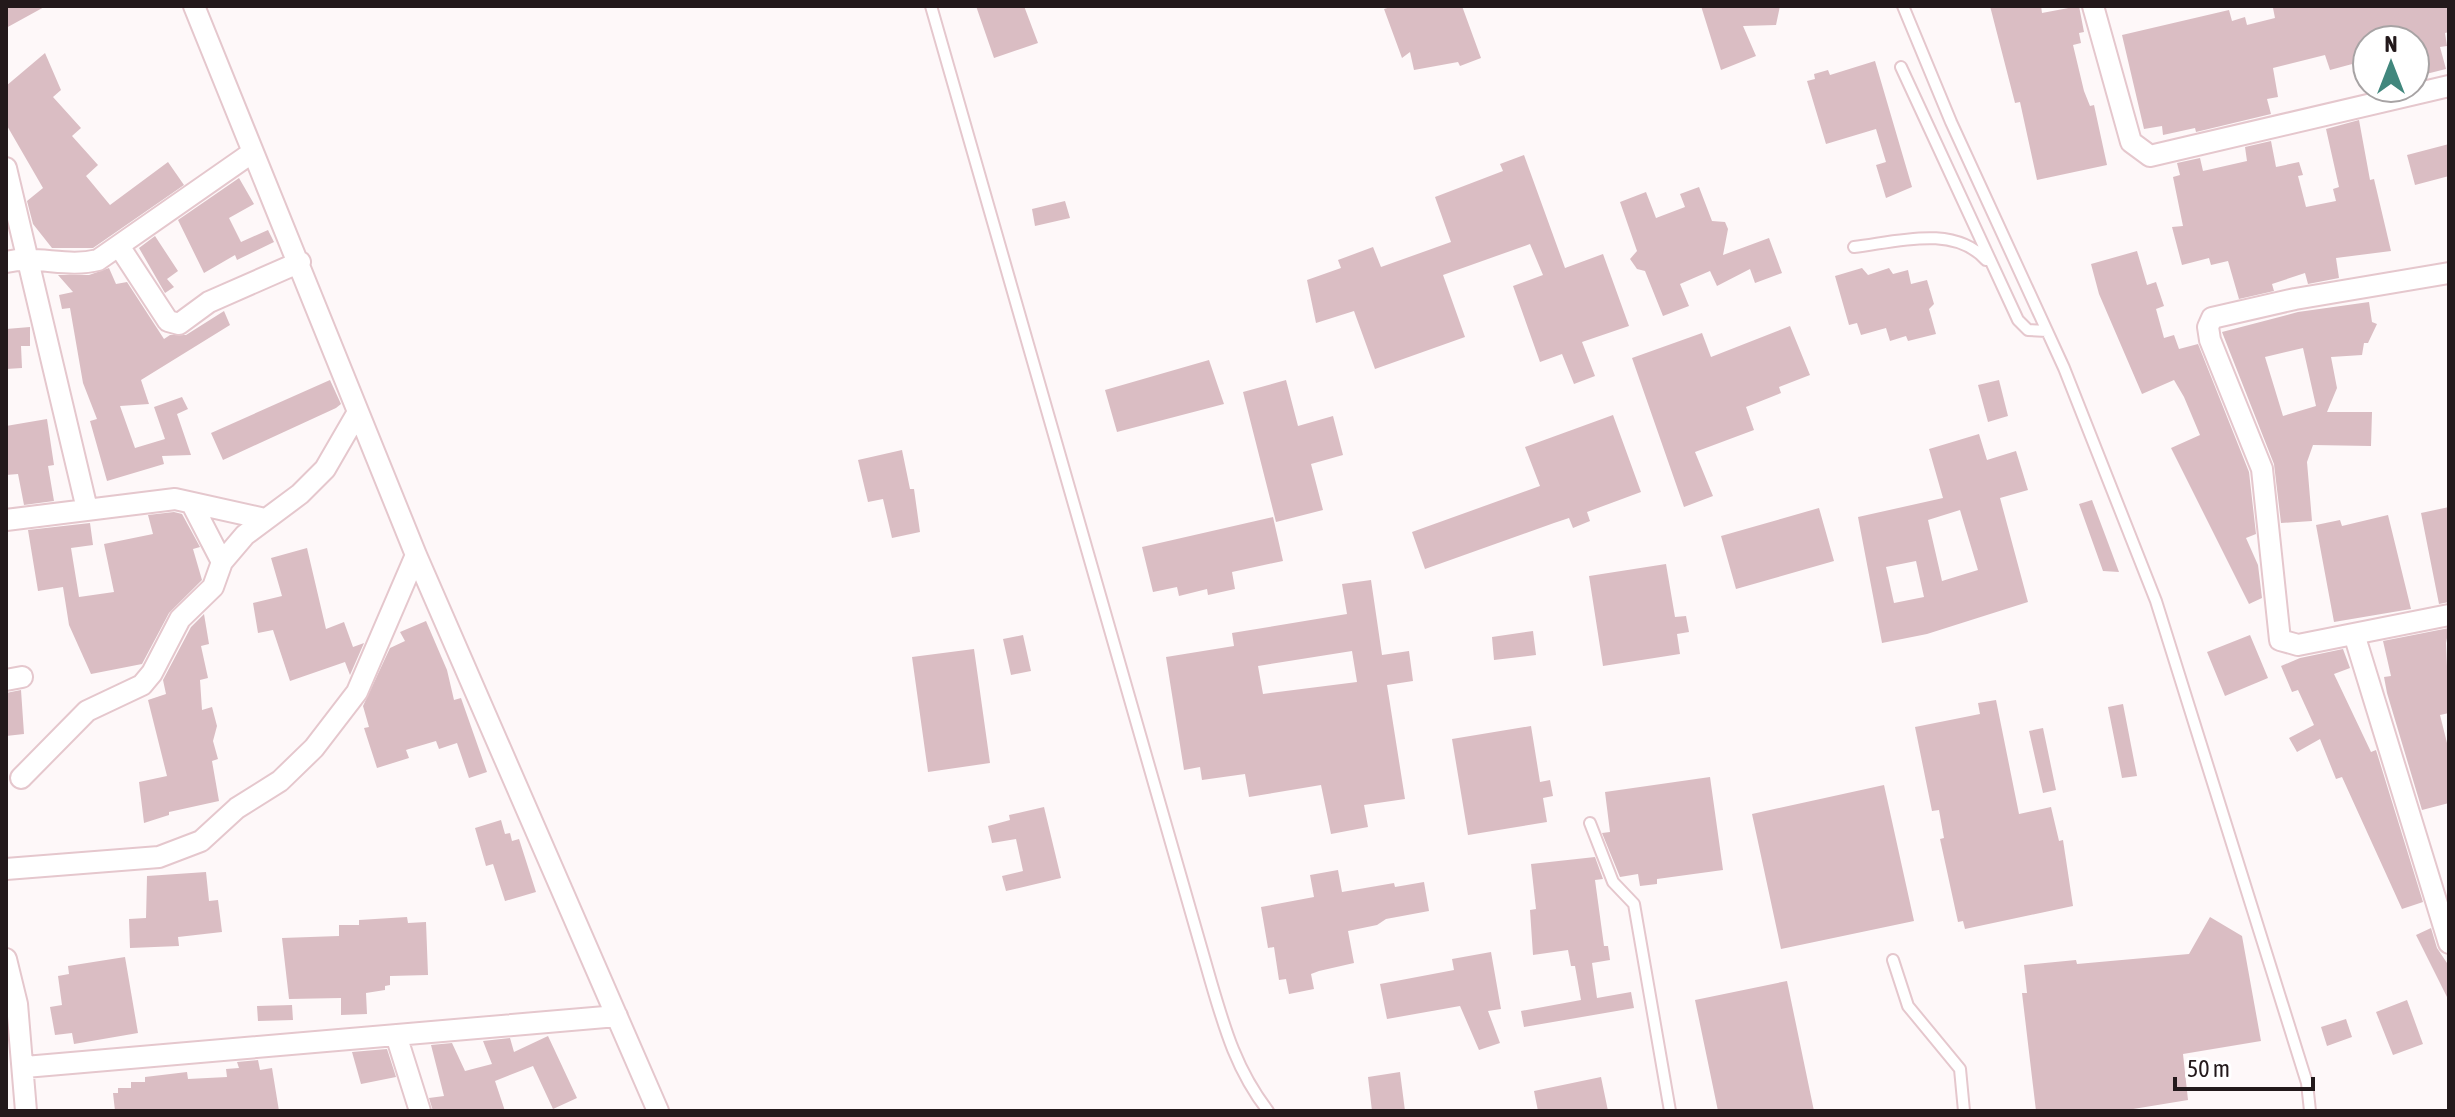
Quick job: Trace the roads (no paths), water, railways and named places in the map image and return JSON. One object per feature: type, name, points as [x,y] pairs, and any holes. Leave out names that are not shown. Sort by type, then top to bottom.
[{"type":"street","points":[[194,6],[416,555],[658,1111]]},
{"type":"street","points":[[2093,6],[2131,142],[2150,156],[2449,86]]},
{"type":"street","points":[[6,262],[27,257],[88,263],[119,246],[253,152]]},
{"type":"street","points":[[6,168],[87,509]]},
{"type":"street","points":[[119,246],[168,321],[179,324],[209,302],[300,262]]},
{"type":"street","points":[[2449,273],[2295,299],[2212,318],[2208,327],[2210,340],[2262,469],[2280,640],[2298,645],[2449,615]]},
{"type":"street","points":[[21,778],[87,711],[142,685],[152,673],[180,619],[213,587],[222,562],[265,519],[325,469],[358,412]]},
{"type":"street","points":[[6,520],[175,499],[193,506],[265,519]]},
{"type":"street","points":[[193,506],[222,562]]},
{"type":"street","points":[[6,869],[159,857],[179,851],[201,841],[237,808],[280,781],[314,748],[357,692],[416,555]]},
{"type":"street","points":[[2354,634],[2449,943]]},
{"type":"street","points":[[6,959],[25,1067],[26,1111]]},
{"type":"street","points":[[25,1067],[617,1016]]},
{"type":"street","points":[[396,1035],[420,1111]]},
{"type":"lane","points":[[931,6],[1233,1055],[1247,1084],[1268,1111]]},
{"type":"lane","points":[[1903,6],[1951,122],[2047,331],[2156,601],[2303,1068],[2310,1111]]},
{"type":"lane","points":[[1901,67],[2024,327],[2047,331]]},
{"type":"lane","points":[[1854,247],[1939,237],[1976,250],[1995,271]]},
{"type":"lane","points":[[1590,823],[1613,882],[1634,904],[1670,1111]]},
{"type":"lane","points":[[1893,960],[1908,1006],[1960,1069],[1964,1111]]}]
